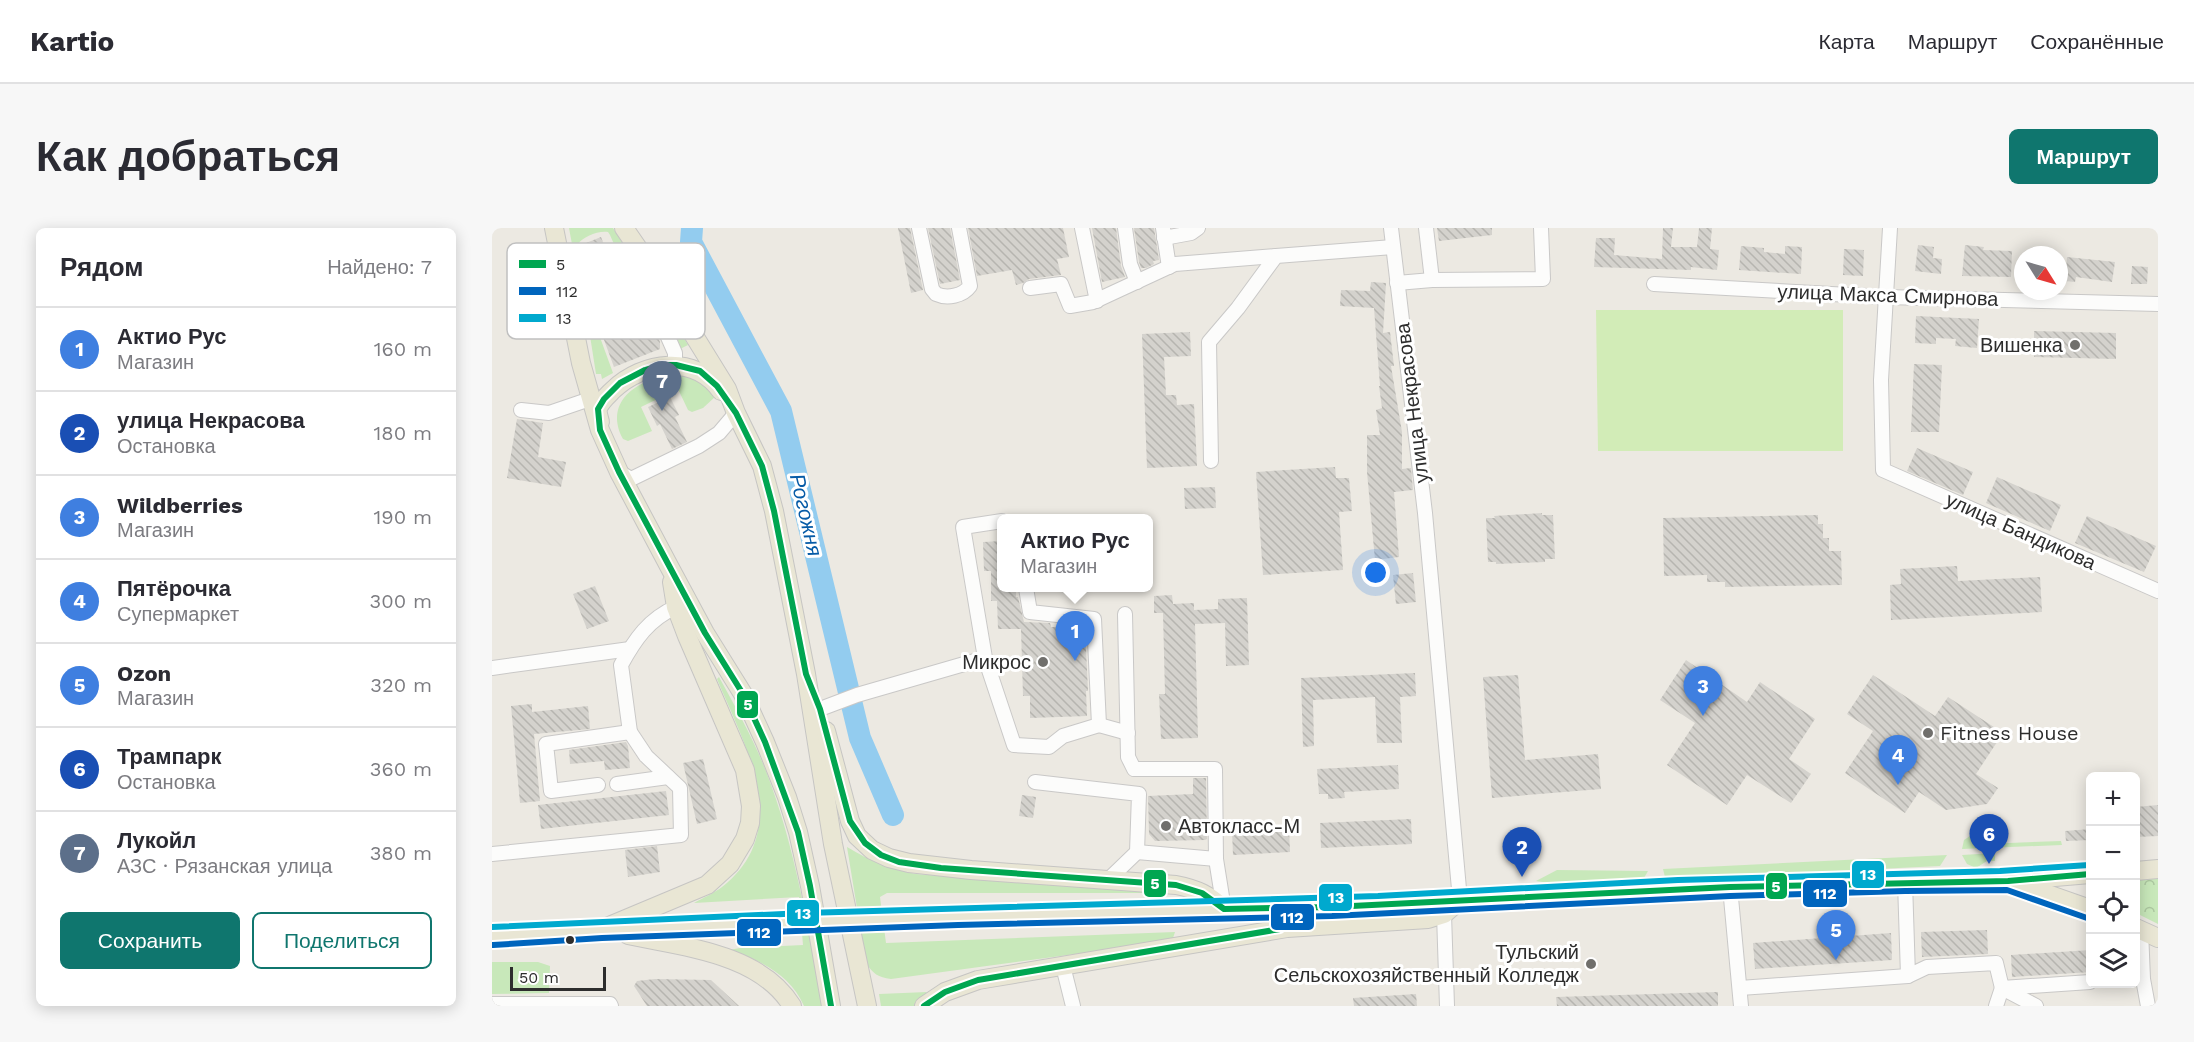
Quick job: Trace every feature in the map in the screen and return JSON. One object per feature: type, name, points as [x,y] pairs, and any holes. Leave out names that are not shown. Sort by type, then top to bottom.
[{"type":"main road","points":[[554,228],[557,243]]},
{"type":"main road","points":[[624,228],[634,243]]},
{"type":"main road","points":[[576,339],[590,399],[600,430],[619,472],[705,633],[742,694],[765,742],[787,797],[810,885],[831,1006]]},
{"type":"main road","points":[[696,339],[727,389],[735,413]]},
{"type":"main road","points":[[600,430],[598,409],[604,399],[620,383],[645,370],[661,365],[675,365],[700,371],[717,386],[735,413],[762,466],[774,511],[806,674],[833,844],[867,1006]]},
{"type":"main road","points":[[602,929],[707,885],[730,864],[745,839],[750,823],[751,806],[745,770],[676,607],[670,568]]},
{"type":"main road","points":[[806,674],[820,709],[850,820],[857,836],[872,850],[889,858],[909,863],[970,870],[1109,879],[1194,888],[1233,909],[1287,928],[1332,907]]},
{"type":"main road","points":[[2140,871],[2158,869]]},
{"type":"main road","points":[[492,936],[602,929],[958,916],[1449,905],[1730,887],[2008,881],[2086,874]]},
{"type":"main road","points":[[2008,881],[2086,907]]},
{"type":"main road","points":[[924,1006],[945,992],[978,980],[1287,928],[1428,919],[1449,905]]},
{"type":"main road","points":[[602,929],[739,962],[767,978],[785,995],[792,1006]]},
{"type":"main road","points":[[2140,930],[2158,938]]},
{"type":"street","points":[[919,228],[932,289],[936,294],[947,297],[965,292],[970,286],[959,228]]},
{"type":"street","points":[[1082,228],[1097,301]]},
{"type":"street","points":[[1125,228],[1130,264],[1137,282]]},
{"type":"street","points":[[1169,267],[1164,233],[1191,233],[1198,228]]},
{"type":"street","name":"улица Некрасова","points":[[1392,228],[1425,513],[1449,905],[1448,1006]]},
{"type":"street","points":[[1425,228],[1432,280]]},
{"type":"street","points":[[1397,283],[1432,280],[1543,279],[1541,228]]},
{"type":"street","points":[[1885,297],[1890,228]]},
{"type":"street","points":[[1030,288],[1061,284],[1070,306],[1097,301],[1175,264],[1393,246]]},
{"type":"street","points":[[1211,462],[1209,342],[1238,308],[1276,256]]},
{"type":"street","name":"улица Макса Смирнова","points":[[1654,284],[1885,297],[2158,304]]},
{"type":"street","name":"улица Бандикова","points":[[1885,297],[1881,380],[1883,470],[2158,591]]},
{"type":"street","points":[[669,339],[675,353],[675,365]]},
{"type":"street","points":[[527,414],[550,419],[590,399]]},
{"type":"street","points":[[619,472],[632,479],[699,446],[719,433],[735,413]]},
{"type":"street","points":[[997,522],[963,527],[986,658],[1014,745],[1049,747],[1063,736],[1099,725],[1128,733]]},
{"type":"street","points":[[1027,592],[1030,612],[1094,619],[1099,725]]},
{"type":"street","points":[[492,854],[681,835],[680,788],[646,756],[630,732],[621,665],[646,626],[656,617],[676,607]]},
{"type":"street","points":[[1125,614],[1128,757],[1134,770],[1215,769],[1216,859],[1233,909]]},
{"type":"street","points":[[492,668],[630,648]]},
{"type":"street","points":[[820,709],[857,695],[986,658]]},
{"type":"street","points":[[598,785],[550,791],[546,744],[630,732]]},
{"type":"street","points":[[617,784],[668,777]]},
{"type":"street","points":[[1035,782],[1139,794],[1137,852],[1109,879]]},
{"type":"street","points":[[1137,852],[1216,859]]},
{"type":"street","points":[[1905,882],[1908,976]]},
{"type":"street","points":[[1730,887],[1741,1006]]},
{"type":"street","points":[[1740,988],[1908,976],[1927,967],[1996,963],[2002,988],[1996,1006]]},
{"type":"street","points":[[1063,966],[1073,1006]]},
{"type":"street","points":[[2140,979],[2148,1006]]},
{"type":"street","points":[[2002,988],[2086,982]]},
{"type":"street","points":[[2002,988],[2036,1006]]},
{"type":"street","points":[[492,1004],[610,1004],[611,1006]]},
{"type":"green space","points":[[569,228],[613,228],[622,243],[614,243],[608,232],[604,232],[596,233],[579,243],[572,243]]},
{"type":"green space","points":[[1596,310],[1843,310],[1843,451],[1598,451]]},
{"type":"green space","points":[[591,339],[601,339],[613,373],[602,379],[601,374],[596,374]]},
{"type":"green space","points":[[684,339],[688,345],[680,349],[675,340]]},
{"type":"green space","points":[[676,375],[694,376],[716,396],[703,408],[692,412],[688,410],[678,389],[641,407],[652,431],[628,441],[623,439],[618,425],[618,412],[629,393],[650,380]]},
{"type":"green space","points":[[719,677],[756,747],[776,799],[800,887],[822,1006],[804,1006],[783,977],[763,964],[729,950],[803,945],[799,897],[694,903],[722,887],[744,864],[756,840],[760,813],[757,786],[750,758],[717,679]]},
{"type":"green space","points":[[1970,836],[1983,844],[2061,841],[2062,845],[1962,849],[1964,840]]},
{"type":"green space","points":[[847,847],[880,864],[916,874],[1157,893],[887,893],[880,897],[886,943],[1175,932],[1172,941],[891,979],[883,977],[876,974],[866,963]]},
{"type":"green space","points":[[1995,853],[1995,861],[1987,861],[1976,868],[1967,864],[1962,855]]},
{"type":"green space","points":[[1947,855],[1940,866],[1669,879],[1665,877],[1663,869]]},
{"type":"green space","points":[[1557,870],[1648,871],[1644,878],[1635,881],[1549,883],[1536,881]]},
{"type":"green space","points":[[2158,878],[2158,924],[2140,915],[2140,879]]},
{"type":"green space","points":[[492,962],[538,962],[550,966],[549,993],[492,994]]},
{"type":"green space","points":[[927,992],[914,1006],[881,1006],[879,994]]},
{"type":"building","points":[[898,228],[910,228],[923,290],[911,293]]},
{"type":"building","points":[[928,228],[950,228],[960,280],[940,284]]},
{"type":"building","points":[[968,228],[1063,228],[1069,257],[1057,259],[1061,275],[1029,279],[1016,285],[1012,270],[977,276]]},
{"type":"building","points":[[1092,228],[1116,228],[1121,266],[1125,277],[1102,282]]},
{"type":"building","points":[[1134,228],[1154,228],[1159,260],[1153,261],[1154,264],[1146,268],[1141,268],[1139,262]]},
{"type":"building","points":[[1437,228],[1492,228],[1492,235],[1439,241]]},
{"type":"building","points":[[1663,228],[1673,228],[1671,247],[1697,247],[1699,228],[1712,228],[1710,249],[1719,250],[1717,270],[1691,267],[1691,270],[1594,267],[1596,238],[1615,238],[1614,255],[1662,259]]},
{"type":"building","points":[[601,237],[603,243],[586,243]]},
{"type":"building","points":[[1918,245],[1934,247],[1933,258],[1942,259],[1941,274],[1915,271]]},
{"type":"building","points":[[1965,245],[1984,247],[1983,250],[2012,251],[2011,277],[1962,276]]},
{"type":"building","points":[[1741,246],[1764,248],[1764,252],[1785,254],[1785,246],[1802,247],[1801,274],[1739,270]]},
{"type":"building","points":[[1844,249],[1864,250],[1863,276],[1843,275]]},
{"type":"building","points":[[2068,257],[2115,262],[2112,282],[2076,277],[2075,282],[2068,281]]},
{"type":"building","points":[[2132,266],[2148,267],[2147,284],[2131,284]]},
{"type":"building","points":[[1371,282],[1386,283],[1383,333],[1390,332],[1394,366],[1391,366],[1402,432],[1402,469],[1411,468],[1413,490],[1394,492],[1399,557],[1375,560],[1367,472],[1367,435],[1380,435],[1376,410],[1382,408],[1374,308],[1340,306],[1341,290],[1370,291]]},
{"type":"building","points":[[1916,316],[1979,319],[1977,348],[1955,346],[1956,339],[1936,338],[1936,344],[1915,343]]},
{"type":"building","name":"Вишенка","points":[[2034,331],[2116,333],[2116,359],[2034,357]]},
{"type":"building","points":[[1190,332],[1191,356],[1164,357],[1166,395],[1176,395],[1177,405],[1194,404],[1197,466],[1147,468],[1142,334]]},
{"type":"building","points":[[604,339],[659,339],[660,349],[614,367]]},
{"type":"building","points":[[1914,364],[1942,365],[1939,432],[1911,432]]},
{"type":"building","points":[[670,397],[679,415],[675,417],[687,442],[672,449],[660,424],[657,426],[648,407]]},
{"type":"building","points":[[517,419],[543,423],[538,457],[566,462],[561,487],[507,478]]},
{"type":"building","points":[[1917,448],[1973,472],[1963,495],[1907,471]]},
{"type":"building","points":[[1335,467],[1336,478],[1349,478],[1352,511],[1339,512],[1343,570],[1263,575],[1256,472]]},
{"type":"building","points":[[1997,477],[2061,505],[2050,531],[1986,503]]},
{"type":"building","points":[[1215,487],[1216,508],[1185,509],[1184,488]]},
{"type":"building","points":[[1542,513],[1542,515],[1553,515],[1555,559],[1545,559],[1545,562],[1496,564],[1496,562],[1488,562],[1486,518]]},
{"type":"building","points":[[1818,515],[1818,524],[1823,524],[1823,538],[1829,538],[1829,551],[1841,551],[1842,585],[1725,587],[1725,582],[1707,582],[1707,575],[1664,576],[1663,518]]},
{"type":"building","points":[[2087,516],[2156,546],[2144,572],[2075,543]]},
{"type":"building","points":[[997,541],[997,592],[1016,592],[1024,622],[1050,623],[1051,627],[1085,627],[1087,716],[1030,718],[1030,696],[1023,696],[1021,629],[998,629],[997,601],[991,601],[991,571],[984,571],[983,542]]},
{"type":"building","points":[[1957,566],[1958,581],[2040,577],[2042,612],[1891,620],[1890,585],[1901,584],[1900,569]]},
{"type":"building","points":[[1413,573],[1416,602],[1396,604],[1393,575]]},
{"type":"building","points":[[595,586],[609,621],[587,629],[573,594]]},
{"type":"building","points":[[1172,595],[1173,604],[1194,603],[1194,610],[1218,609],[1218,599],[1247,598],[1249,665],[1226,666],[1225,623],[1195,624],[1198,738],[1161,739],[1159,694],[1165,694],[1163,613],[1154,613],[1154,596]]},
{"type":"building","points":[[1686,660],[1747,702],[1760,682],[1815,719],[1789,759],[1811,774],[1791,803],[1747,775],[1727,805],[1667,765],[1695,723],[1660,700]]},
{"type":"building","points":[[1415,673],[1416,696],[1400,697],[1402,743],[1377,743],[1375,697],[1313,700],[1314,746],[1303,747],[1301,678]]},
{"type":"building","points":[[1518,675],[1525,760],[1598,754],[1601,789],[1492,798],[1483,677]]},
{"type":"building","points":[[1873,675],[1935,716],[1948,697],[2003,733],[1976,774],[1998,788],[1987,804],[1946,810],[1919,792],[1905,813],[1845,773],[1873,731],[1847,714]]},
{"type":"building","points":[[532,704],[532,712],[588,706],[590,729],[534,734],[540,801],[520,803],[511,706]]},
{"type":"building","points":[[626,742],[630,768],[605,770],[604,761],[570,764],[569,750]]},
{"type":"building","points":[[703,759],[717,819],[697,824],[683,763]]},
{"type":"building","points":[[1398,765],[1399,789],[1344,792],[1345,798],[1328,799],[1328,794],[1319,794],[1317,769]]},
{"type":"building","points":[[1193,778],[1206,778],[1207,839],[1155,841],[1149,834],[1148,796],[1193,794]]},
{"type":"building","points":[[666,791],[669,815],[541,829],[538,805]]},
{"type":"building","points":[[1022,795],[1036,797],[1033,818],[1019,816]]},
{"type":"building","points":[[2158,805],[2158,836],[2140,837],[2140,807]]},
{"type":"building","points":[[1411,819],[1412,844],[1321,848],[1320,823]]},
{"type":"building","points":[[1289,828],[1290,852],[1233,855],[1232,830]]},
{"type":"building","points":[[2086,829],[2086,840],[2066,841],[2065,831]]},
{"type":"building","points":[[657,846],[660,872],[628,877],[625,850]]},
{"type":"building","points":[[1987,930],[1988,954],[1922,957],[1921,932]]},
{"type":"building","points":[[1891,933],[1892,960],[1755,969],[1753,943]]},
{"type":"building","points":[[2086,950],[2086,972],[2012,977],[2011,955]]},
{"type":"building","points":[[711,980],[739,1006],[647,1006],[634,986],[637,981]]},
{"type":"building","points":[[1718,992],[1718,1006],[1557,1006],[1556,997]]},
{"type":"building","points":[[1416,994],[1417,1006],[1354,1006],[1353,998]]},
{"type":"waterway","name":"Рогожня","points":[[692,228],[692,243]]},
{"type":"waterway","name":"Рогожня","points":[[705,268],[781,411],[860,738],[893,815]]},
{"type":"transit line","name":"5","points":[[831,1006],[798,832],[765,742],[743,694],[705,633],[619,472],[600,430],[598,409],[604,399],[620,383],[645,370],[661,365],[676,365],[700,371],[717,386],[736,413],[762,466],[774,511],[806,674],[820,709],[850,821],[865,843],[881,855],[899,862],[941,868],[1176,885],[1202,893],[1224,909],[1332,907],[1730,887],[2008,881],[2086,874]]},
{"type":"transit line","name":"13","points":[[492,927],[805,913],[1378,896],[1678,880],[2000,871],[2086,865]]},
{"type":"transit line","name":"112","points":[[493,945],[602,938],[958,925],[1332,916],[1730,896],[1905,891],[2007,890],[2086,918]]},
{"type":"transit line","name":"5","points":[[924,1006],[945,992],[978,980],[1280,929]]},
{"type":"place","name":"Вишенка","points":[[2075,345]]},
{"type":"place","name":"Лукойл","points":[[662,411]]},
{"type":"place","name":"Актио Рус","points":[[1075,661]]},
{"type":"place","name":"Микрос","points":[[1043,662]]},
{"type":"place","name":"Wildberries","points":[[1703,716]]},
{"type":"place","name":"Fitness House","points":[[1928,733]]},
{"type":"place","name":"Пятёрочка","points":[[1898,785]]},
{"type":"place","name":"Автокласс-М","points":[[1166,826]]},
{"type":"place","name":"Трампарк","points":[[1989,864]]},
{"type":"place","name":"улица Некрасова","points":[[1522,877]]},
{"type":"place","name":"Ozon","points":[[1836,960]]},
{"type":"place","name":"Тульский Сельскохозяйственный Колледж","points":[[1591,964]]}]
